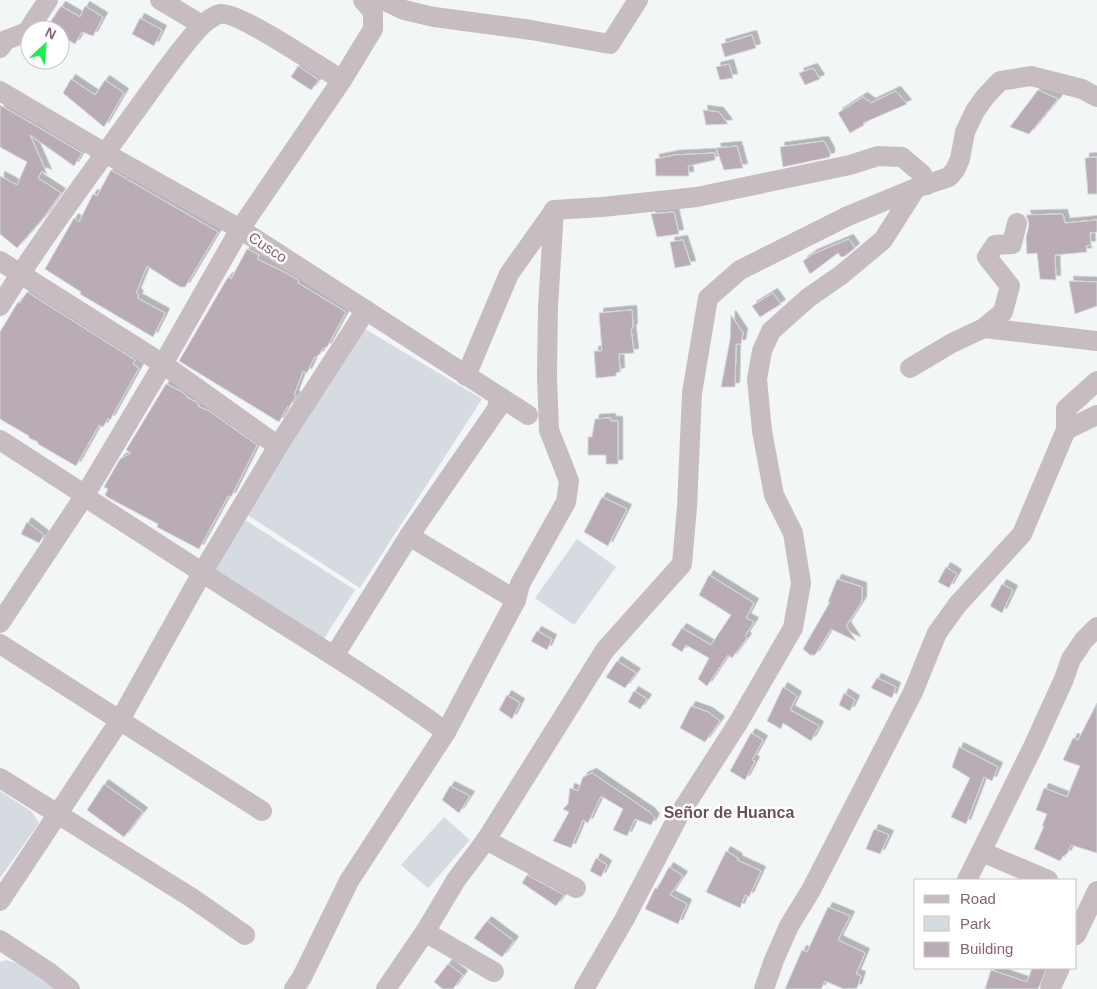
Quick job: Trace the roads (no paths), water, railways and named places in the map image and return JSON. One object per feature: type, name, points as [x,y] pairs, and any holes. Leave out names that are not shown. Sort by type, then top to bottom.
[{"type":"street","points":[[2,41],[27,32],[48,0]]},
{"type":"street","points":[[160,0],[202,25]]},
{"type":"street","points":[[0,623],[85,495],[240,229],[342,80],[373,29],[373,12],[363,0]]},
{"type":"street","points":[[383,0],[404,5],[434,17],[531,30],[610,44],[638,0]]},
{"type":"street","points":[[0,306],[105,153],[202,25],[219,14],[230,14],[251,24],[342,80]]},
{"type":"street","points":[[386,989],[425,932],[456,880],[486,840],[605,650],[682,564],[687,506],[692,393],[708,298],[740,270],[848,216],[922,182],[949,177],[960,159],[965,132],[975,111],[1000,81],[1030,76],[1082,89],[1097,97]]},
{"type":"street","name":"Cusco","points":[[0,91],[240,229],[528,416]]},
{"type":"street","points":[[554,210],[697,197],[850,165],[878,156],[902,157],[922,182]]},
{"type":"street","points":[[584,989],[624,920],[679,815],[738,723],[793,628],[801,583],[793,534],[774,496],[762,431],[757,379],[762,351],[771,331],[808,298],[841,276],[883,240],[922,182]]},
{"type":"street","points":[[466,376],[509,274],[554,210]]},
{"type":"street","points":[[294,989],[349,880],[446,732],[516,600],[520,584],[566,502],[569,481],[549,430],[547,376],[548,307],[554,210]]},
{"type":"street","points":[[910,368],[952,343],[984,328],[1003,312],[1010,286],[987,257],[995,245],[1012,244],[1017,223]]},
{"type":"street","points":[[0,261],[163,364],[278,446]]},
{"type":"street","points":[[0,282],[21,273]]},
{"type":"street","points":[[0,901],[120,720],[202,573],[278,446],[366,310]]},
{"type":"street","points":[[984,328],[1097,341]]},
{"type":"street","points":[[764,989],[789,926],[811,890],[913,692],[937,633],[958,604],[1022,534],[1066,430],[1066,409],[1097,381]]},
{"type":"street","points":[[334,656],[410,536],[497,409],[499,397]]},
{"type":"street","points":[[1066,430],[1097,415]]},
{"type":"street","points":[[0,440],[202,573],[334,656],[418,711],[446,732]]},
{"type":"street","points":[[410,536],[516,600]]},
{"type":"street","points":[[968,879],[1033,747],[1064,679],[1071,659],[1084,640],[1097,627]]},
{"type":"street","points":[[0,644],[262,810]]},
{"type":"street","points":[[0,778],[192,898],[245,935]]},
{"type":"street","points":[[486,840],[576,888]]},
{"type":"street","points":[[982,852],[1046,879]]},
{"type":"street","points":[[1077,932],[1091,896]]},
{"type":"street","points":[[425,932],[494,972]]},
{"type":"street","points":[[0,940],[49,972],[70,989]]},
{"type":"street","points":[[1050,989],[1060,969]]},
{"type":"district","name":"Señor de Huanca","points":[[729,812]]}]
